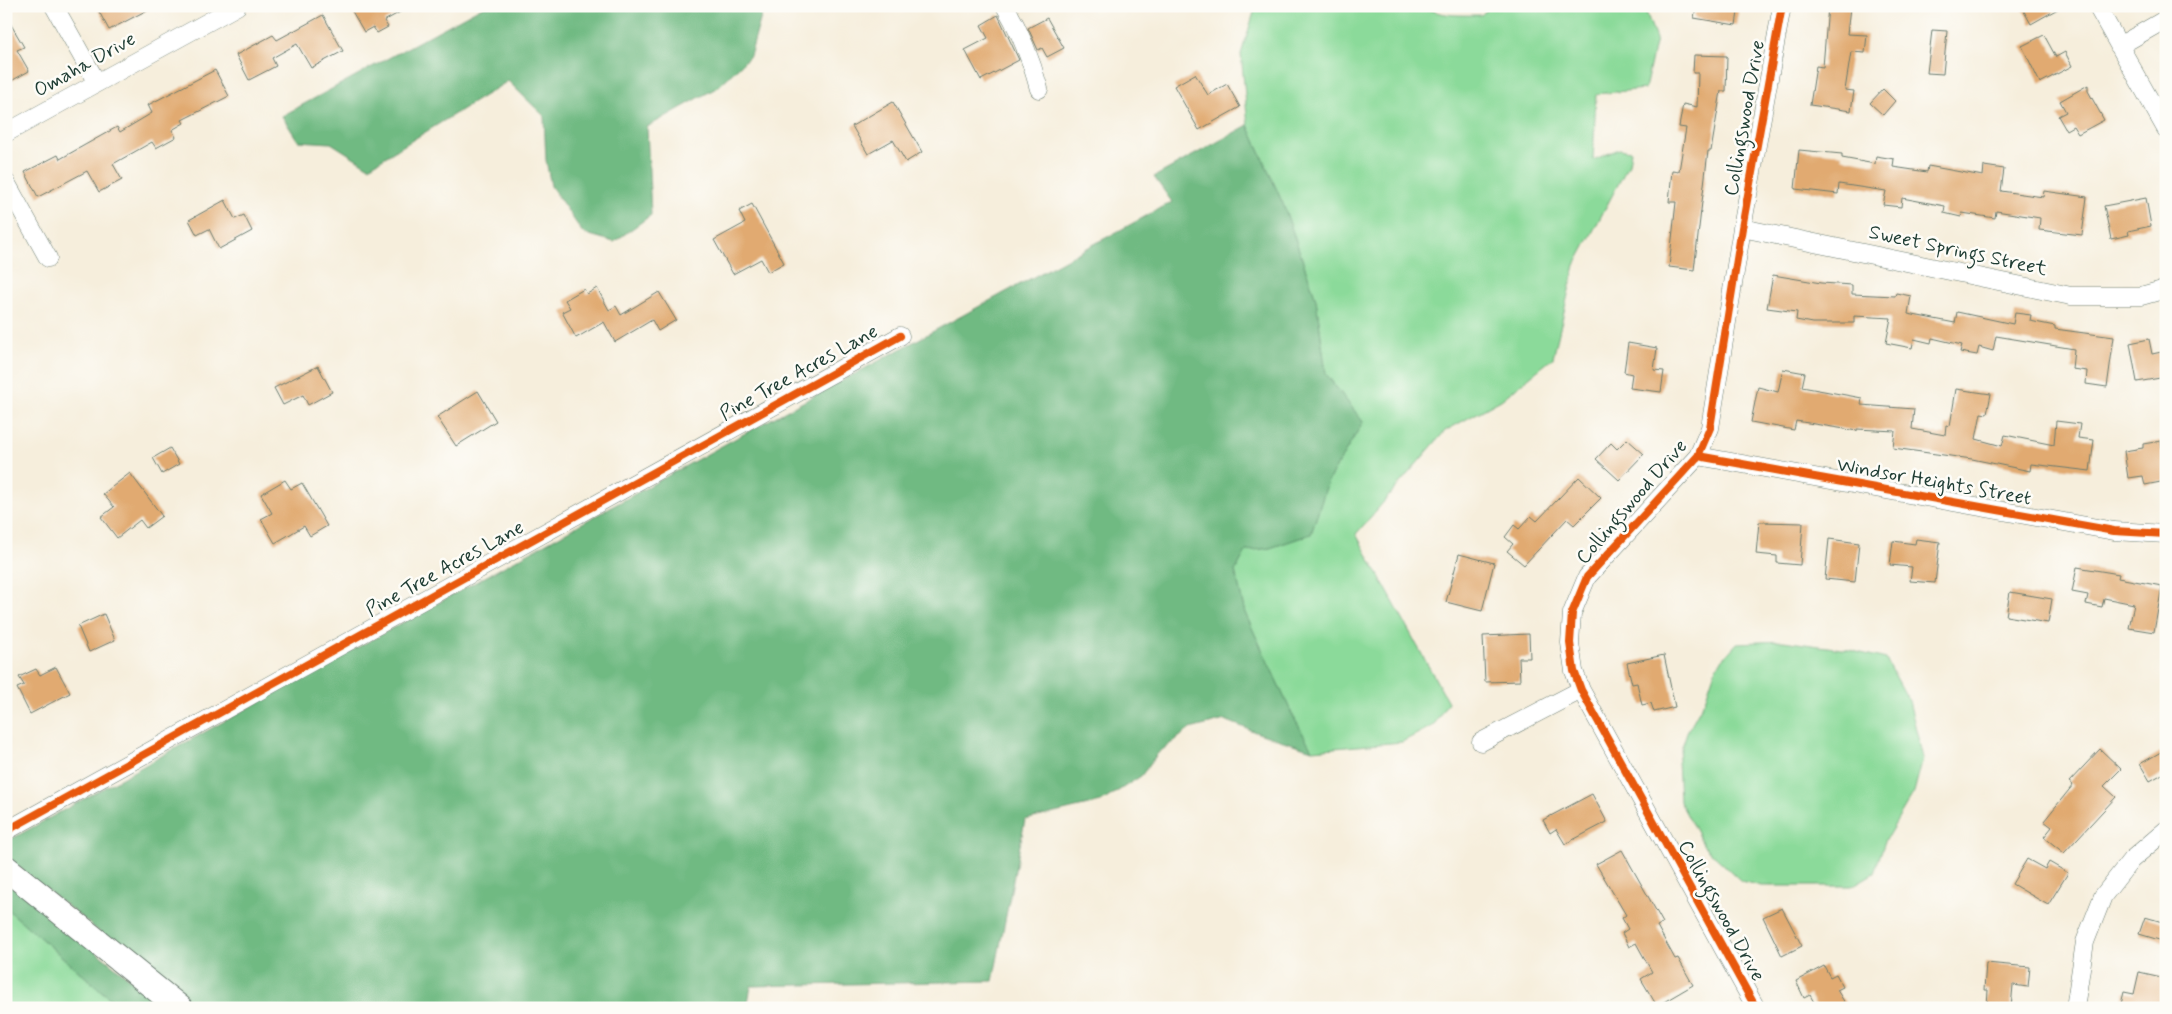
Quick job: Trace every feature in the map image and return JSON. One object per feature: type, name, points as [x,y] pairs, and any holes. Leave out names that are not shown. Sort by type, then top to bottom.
[{"type":"street","points":[[54,6],[97,83]]},
{"type":"street","name":"Omaha Drive","points":[[6,133],[237,6]]},
{"type":"street","points":[[1005,6],[1017,26],[1030,57],[1039,90]]},
{"type":"street","name":"Collingswood Drive","points":[[1756,1008],[1581,690],[1574,671],[1570,643],[1572,612],[1587,577],[1698,456],[1710,428],[1742,228],[1782,6]]},
{"type":"street","points":[[2098,6],[2166,129]]},
{"type":"street","points":[[2119,46],[2166,19]]},
{"type":"street","points":[[6,182],[48,258]]},
{"type":"street","name":"Sweet Springs Street","points":[[1742,228],[2071,296],[2141,296],[2166,289]]},
{"type":"street","name":"Pine Tree Acres Lane","points":[[6,831],[900,336]]},
{"type":"street","name":"Windsor Heights Street","points":[[1698,456],[2114,531],[2166,534]]},
{"type":"street","points":[[1481,742],[1581,690]]},
{"type":"street","points":[[2075,1008],[2085,942],[2103,896],[2131,860],[2166,830]]},
{"type":"street","points":[[6,868],[180,1008]]},
{"type":"green space","points":[[484,6],[764,6],[750,56],[718,87],[647,127],[651,215],[614,242],[583,233],[551,186],[546,160],[544,116],[508,81],[369,167],[331,143],[298,141],[282,116]]},
{"type":"green space","points":[[1256,6],[1424,6],[1444,14],[1481,15],[1491,6],[1644,6],[1656,39],[1645,89],[1596,94],[1593,160],[1619,149],[1631,151],[1629,164],[1575,265],[1553,358],[1501,400],[1445,431],[1356,534],[1448,702],[1434,725],[1402,742],[1312,750],[1293,716],[1245,613],[1235,571],[1246,551],[1270,548],[1311,534],[1328,481],[1363,422],[1326,374],[1316,299],[1283,204],[1248,125],[1241,54]]},
{"type":"green space","points":[[1248,125],[1283,204],[1316,299],[1326,374],[1363,422],[1328,481],[1311,534],[1270,548],[1246,551],[1235,571],[1245,613],[1293,716],[1312,750],[1258,733],[1225,720],[1190,729],[1158,753],[1141,776],[1101,802],[1025,820],[993,981],[751,986],[747,1008],[194,1008],[6,857],[6,842],[727,443],[1172,202],[1154,177]]},
{"type":"green space","points":[[1783,641],[1849,650],[1886,659],[1909,701],[1923,758],[1914,792],[1885,841],[1874,873],[1852,886],[1761,886],[1741,881],[1704,846],[1680,802],[1678,759],[1687,732],[1705,700],[1716,667],[1737,643]]},
{"type":"green space","points":[[6,879],[166,1008],[121,1008],[6,908]]},
{"type":"green space","points":[[6,908],[121,1008],[6,1008]]},
{"type":"building","points":[[96,6],[155,6],[109,30]]},
{"type":"building","points":[[349,6],[411,6],[384,21],[388,27],[377,33],[373,27],[364,32]]},
{"type":"building","points":[[1696,6],[1739,6],[1736,25],[1694,18]]},
{"type":"building","points":[[1828,6],[1850,7],[1847,34],[1867,35],[1865,53],[1851,52],[1845,90],[1854,91],[1851,111],[1810,105],[1816,66],[1823,67]]},
{"type":"building","points":[[2021,6],[2063,6],[2031,24]]},
{"type":"building","points":[[323,15],[343,51],[311,68],[297,44],[272,58],[276,66],[249,80],[236,55],[273,35],[277,40]]},
{"type":"building","points":[[998,15],[1019,60],[981,80],[965,50],[988,38],[981,25]]},
{"type":"building","points":[[6,16],[24,47],[17,50],[29,71],[6,84]]},
{"type":"building","points":[[1047,18],[1064,48],[1047,57],[1042,48],[1038,50],[1028,28]]},
{"type":"building","points":[[1932,30],[1947,31],[1943,74],[1927,73]]},
{"type":"building","points":[[2044,35],[2056,57],[2065,52],[2072,66],[2040,83],[2022,46]]},
{"type":"building","points":[[1694,55],[1727,56],[1726,91],[1721,91],[1711,151],[1708,151],[1694,270],[1669,267],[1676,202],[1669,202],[1672,170],[1679,171],[1686,128],[1679,127],[1683,104],[1697,107],[1698,73],[1693,73]]},
{"type":"building","points":[[215,70],[229,96],[182,120],[184,123],[172,130],[176,137],[156,148],[152,142],[113,164],[122,180],[99,192],[87,171],[38,197],[25,172],[58,155],[60,159],[117,127],[120,132],[152,113],[148,105]]},
{"type":"building","points":[[1195,74],[1208,95],[1227,84],[1240,107],[1199,130],[1174,86]]},
{"type":"building","points":[[2088,85],[2088,91],[2104,120],[2078,134],[2073,126],[2066,130],[2058,116],[2066,112],[2060,101]]},
{"type":"building","points":[[1883,89],[1895,101],[1883,115],[1870,103]]},
{"type":"building","points":[[893,102],[922,152],[906,162],[893,140],[868,154],[852,126]]},
{"type":"building","points":[[1799,150],[1842,154],[1842,158],[1875,164],[1876,156],[1894,159],[1893,167],[1927,172],[1928,166],[1983,176],[1984,166],[2004,169],[2001,191],[2043,197],[2044,191],[2087,197],[2082,235],[2039,230],[2040,218],[1996,211],[1995,218],[1962,213],[1961,217],[1944,213],[1945,206],[1902,198],[1901,207],[1883,205],[1886,191],[1839,184],[1838,194],[1795,189]]},
{"type":"building","points":[[2146,198],[2151,226],[2128,231],[2129,235],[2111,239],[2104,206]]},
{"type":"building","points":[[225,200],[235,219],[244,215],[252,231],[219,249],[209,229],[197,235],[189,220]]},
{"type":"building","points":[[752,204],[784,263],[768,272],[761,259],[733,274],[714,240],[745,223],[739,211]]},
{"type":"building","points":[[1773,275],[1821,283],[1852,285],[1852,294],[1895,296],[1896,293],[1911,296],[1908,314],[1955,323],[1957,312],[2013,324],[2015,313],[2031,315],[2030,321],[2055,326],[2055,329],[2114,337],[2107,387],[2086,384],[2087,371],[2072,369],[2074,349],[1996,336],[1993,351],[1979,347],[1977,355],[1960,352],[1962,345],[1932,338],[1931,343],[1914,339],[1912,348],[1886,343],[1891,318],[1854,316],[1854,323],[1812,323],[1796,320],[1797,312],[1767,308]]},
{"type":"building","points":[[597,288],[609,310],[616,306],[621,315],[659,292],[676,320],[658,331],[652,320],[615,342],[604,322],[576,338],[562,312],[570,308],[565,300],[584,289],[587,294]]},
{"type":"building","points":[[2149,339],[2152,354],[2166,351],[2166,377],[2137,382],[2130,343]]},
{"type":"building","points":[[1628,343],[1657,348],[1654,370],[1664,371],[1661,392],[1630,388],[1632,374],[1624,372]]},
{"type":"building","points":[[318,366],[332,392],[308,405],[303,395],[283,405],[274,388]]},
{"type":"building","points":[[1783,369],[1805,373],[1802,387],[1862,398],[1861,405],[1914,409],[1912,429],[1945,435],[1946,425],[1950,426],[1956,389],[1991,394],[1987,414],[1981,413],[1976,439],[2002,446],[2005,435],[2054,445],[2056,421],[2080,424],[2078,438],[2094,440],[2090,471],[2031,464],[2030,471],[1972,459],[1893,448],[1895,431],[1857,429],[1857,431],[1796,421],[1794,430],[1751,422],[1758,387],[1778,392]]},
{"type":"building","points":[[478,391],[496,421],[456,446],[437,417]]},
{"type":"building","points":[[1627,439],[1644,454],[1619,480],[1596,459],[1611,443],[1617,449]]},
{"type":"building","points":[[2161,441],[2166,481],[2145,485],[2143,476],[2128,478],[2124,451],[2143,448],[2143,444]]},
{"type":"building","points":[[170,448],[179,464],[162,474],[153,458]]},
{"type":"building","points":[[130,473],[162,516],[146,528],[140,520],[117,538],[101,517],[114,507],[103,494]]},
{"type":"building","points":[[1579,477],[1601,498],[1574,525],[1567,519],[1524,565],[1507,551],[1513,544],[1505,537],[1514,525],[1519,529],[1531,516],[1537,521]]},
{"type":"building","points":[[285,480],[291,489],[302,483],[327,526],[310,536],[304,526],[275,543],[261,519],[272,513],[261,494]]},
{"type":"building","points":[[1759,522],[1803,523],[1800,565],[1777,563],[1777,556],[1756,554]]},
{"type":"building","points":[[1829,539],[1859,543],[1855,582],[1825,579]]},
{"type":"building","points":[[1916,539],[1940,542],[1935,583],[1910,581],[1912,567],[1890,565],[1893,541],[1915,544]]},
{"type":"building","points":[[1459,554],[1494,563],[1482,611],[1446,602]]},
{"type":"building","points":[[2077,567],[2119,574],[2118,578],[2162,586],[2154,632],[2129,628],[2134,604],[2104,598],[2102,607],[2086,604],[2088,595],[2072,592]]},
{"type":"building","points":[[2010,592],[2052,599],[2048,623],[2006,616]]},
{"type":"building","points":[[104,614],[115,640],[89,652],[78,626]]},
{"type":"building","points":[[1529,634],[1530,658],[1519,658],[1520,681],[1485,682],[1483,636]]},
{"type":"building","points":[[1664,655],[1675,707],[1654,712],[1651,703],[1642,705],[1637,683],[1632,684],[1627,663]]},
{"type":"building","points":[[56,667],[70,693],[30,714],[17,688],[24,685],[19,677],[36,669],[40,675]]},
{"type":"building","points":[[2100,749],[2121,769],[2104,786],[2116,797],[2064,853],[2044,837],[2052,827],[2044,821],[2073,785],[2069,782]]},
{"type":"building","points":[[2166,749],[2166,772],[2150,781],[2140,764]]},
{"type":"building","points":[[1592,794],[1607,822],[1565,844],[1556,829],[1550,833],[1543,820]]},
{"type":"building","points":[[1622,850],[1663,923],[1657,926],[1675,959],[1678,958],[1693,985],[1657,1006],[1641,979],[1652,972],[1636,943],[1629,947],[1622,933],[1628,929],[1622,918],[1626,915],[1596,864]]},
{"type":"building","points":[[2027,859],[2045,869],[2049,862],[2068,873],[2048,905],[2012,884]]},
{"type":"building","points":[[1782,908],[1802,946],[1782,956],[1763,917]]},
{"type":"building","points":[[2145,917],[2166,923],[2166,942],[2139,934]]},
{"type":"building","points":[[1986,963],[2030,967],[2028,987],[2013,985],[2011,1008],[1987,1006],[1988,990],[1984,990]]},
{"type":"building","points":[[1824,966],[1830,977],[1836,974],[1843,987],[1837,990],[1845,1003],[1836,1008],[1817,1008],[1810,995],[1804,998],[1796,981]]},
{"type":"building","points":[[2139,972],[2166,978],[2166,1008],[2120,1008],[2124,992],[2134,994]]},
{"type":"cycle path","points":[[1756,1008],[1581,690],[1574,671],[1570,643],[1572,613],[1587,577],[1698,456],[1710,428],[1742,228],[1782,6]]},
{"type":"cycle path","points":[[6,831],[900,336]]},
{"type":"cycle path","points":[[1698,456],[2114,531],[2166,534]]}]
